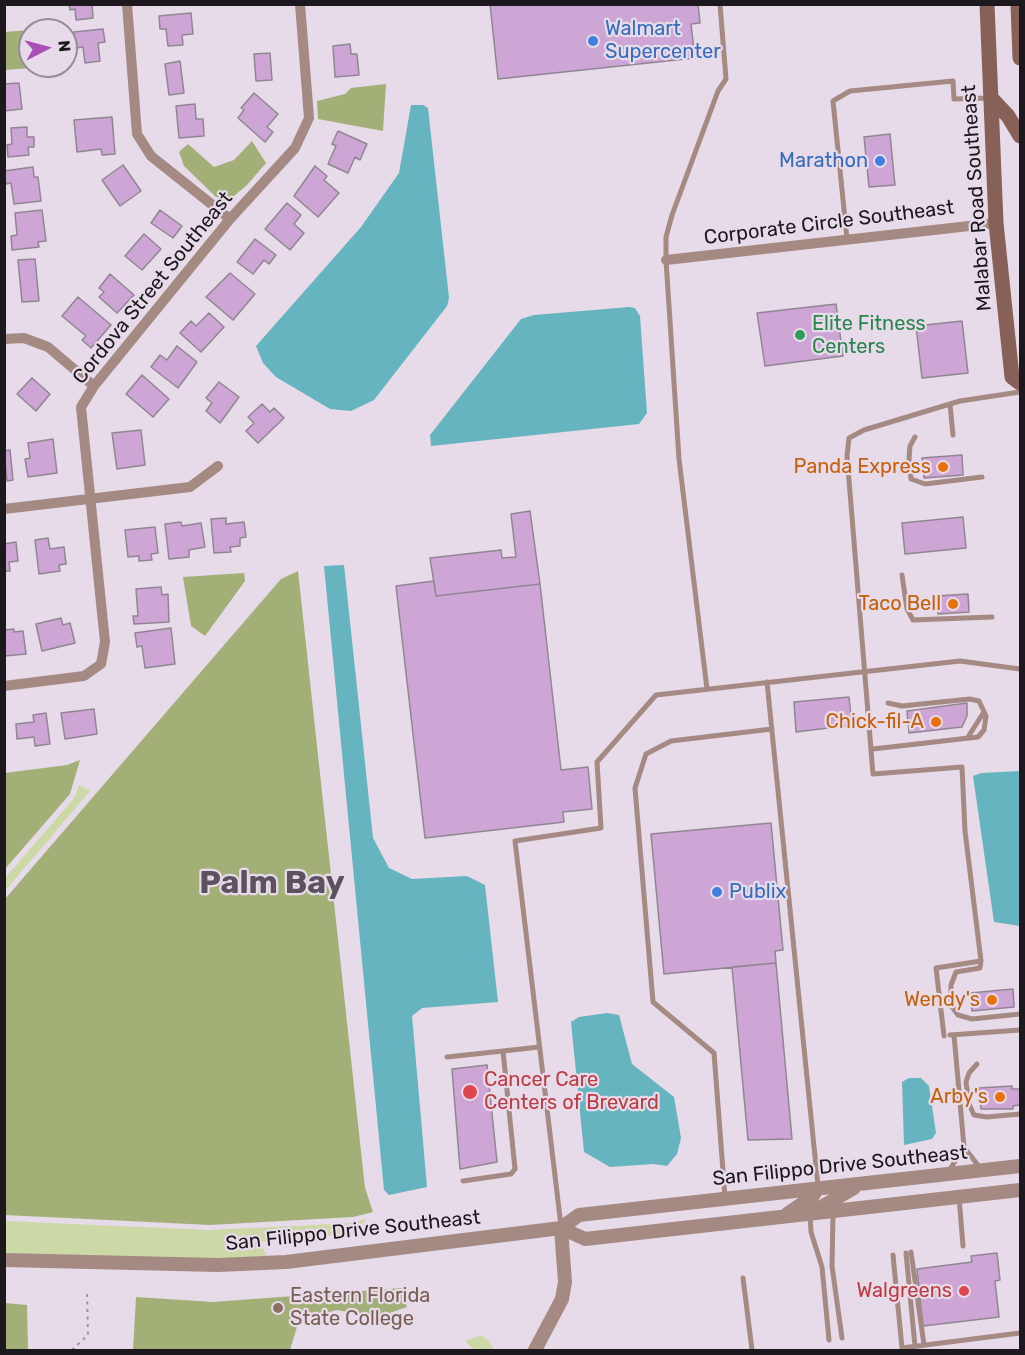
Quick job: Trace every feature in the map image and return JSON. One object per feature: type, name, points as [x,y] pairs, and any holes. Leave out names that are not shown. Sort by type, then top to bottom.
[{"type":"main road","name":"Malabar Road Southeast","points":[[987,4],[996,223],[1012,378],[1020,383]]},
{"type":"main road","points":[[1018,4],[1020,58]]},
{"type":"main road","points":[[991,98],[1008,116],[1020,136]]},
{"type":"street","points":[[127,4],[137,134],[151,156],[230,219]]},
{"type":"street","name":"Cordova Street Southeast","points":[[4,686],[84,676],[101,664],[105,642],[81,407],[94,386],[230,219],[295,148],[309,118],[300,4]]},
{"type":"street","name":"Corporate Circle Southeast","points":[[666,260],[996,223]]},
{"type":"street","points":[[4,339],[24,338],[48,347],[94,386]]},
{"type":"street","points":[[4,509],[190,487],[218,466]]},
{"type":"street","name":"San Filippo Drive Southeast","points":[[4,1260],[218,1265],[286,1262],[561,1228],[579,1215],[1020,1166]]},
{"type":"street","points":[[810,1214],[837,1196],[864,1183]]},
{"type":"street","points":[[783,1217],[804,1203],[818,1188]]},
{"type":"street","name":"San Filippo Drive Southeast","points":[[561,1228],[585,1239],[1020,1190]]},
{"type":"street","points":[[535,1350],[562,1299],[565,1282],[561,1228]]},
{"type":"lane","points":[[707,689],[679,459],[666,237],[718,91],[726,79],[720,4]]},
{"type":"lane","points":[[847,239],[833,101],[850,91],[953,81],[954,99],[991,98]]},
{"type":"lane","points":[[1020,392],[950,404],[864,430],[849,438],[847,456],[867,671],[873,774],[962,767],[965,831],[981,962],[980,968],[956,972],[951,985],[951,1005],[958,1015],[972,1018],[1020,1014]]},
{"type":"lane","points":[[950,404],[953,435]]},
{"type":"lane","points":[[915,437],[910,453],[911,479],[925,484],[982,477]]},
{"type":"lane","points":[[902,575],[907,609],[913,620],[992,617]]},
{"type":"lane","points":[[561,1228],[515,841],[601,828],[597,762],[656,695],[960,661],[1020,669]]},
{"type":"lane","points":[[767,682],[818,1188]]},
{"type":"lane","points":[[873,749],[978,737],[984,730],[984,712],[979,701],[970,699],[902,706],[888,703]]},
{"type":"lane","points":[[968,737],[984,712]]},
{"type":"lane","points":[[725,1198],[714,1053],[653,1002],[634,788],[646,754],[671,741],[772,729]]},
{"type":"lane","points":[[981,962],[936,968],[950,1035],[964,1147],[981,1170]]},
{"type":"lane","points":[[950,1035],[1020,1030]]},
{"type":"lane","points":[[447,1057],[539,1047]]},
{"type":"lane","points":[[463,1181],[511,1174],[515,1169],[503,1051]]},
{"type":"lane","points":[[977,1064],[969,1073],[966,1082],[974,1115],[987,1117],[1020,1114]]},
{"type":"lane","points":[[948,1173],[964,1147]]},
{"type":"lane","points":[[959,1197],[963,1246]]},
{"type":"lane","points":[[833,1211],[832,1266],[842,1338]]},
{"type":"lane","points":[[810,1214],[811,1232],[822,1267],[829,1340]]},
{"type":"lane","points":[[915,1346],[908,1252],[924,1345]]},
{"type":"lane","points":[[893,1255],[902,1349],[1020,1333]]},
{"type":"lane","points":[[743,1278],[752,1350]]},
{"type":"path","points":[[72,1350],[88,1335],[87,1291]]},
{"type":"green space","points":[[18,31],[18,69],[5,70],[5,32]]},
{"type":"green space","points":[[386,84],[383,131],[318,119],[317,101],[345,94],[351,88]]},
{"type":"green space","points":[[252,141],[266,163],[247,185],[229,200],[216,197],[184,166],[179,152],[188,144],[214,167],[234,160]]},
{"type":"green space","points":[[298,571],[365,1188],[373,1212],[353,1217],[210,1225],[5,1215],[5,899],[281,579]]},
{"type":"green space","points":[[244,573],[245,581],[205,636],[191,626],[183,577]]},
{"type":"green space","points":[[80,760],[70,794],[5,869],[5,773],[67,765]]},
{"type":"green space","points":[[79,785],[90,791],[5,891],[5,878],[75,797]]},
{"type":"green space","points":[[366,1219],[357,1233],[261,1242],[266,1256],[218,1259],[5,1254],[5,1221],[210,1230],[353,1223]]},
{"type":"green space","points":[[402,1288],[407,1307],[375,1318],[337,1310],[299,1320],[290,1350],[133,1350],[136,1297],[213,1302]]},
{"type":"green space","points":[[5,1303],[27,1305],[28,1350],[5,1350]]},
{"type":"green space","points":[[481,1335],[489,1341],[494,1350],[474,1350],[465,1341]]},
{"type":"water","points":[[411,105],[423,105],[428,108],[449,298],[447,306],[374,400],[351,411],[330,409],[276,377],[263,363],[256,346],[361,227],[399,173]]},
{"type":"water","points":[[635,308],[640,316],[647,413],[639,424],[431,446],[430,435],[521,319],[534,315]]},
{"type":"water","points":[[344,565],[373,838],[389,868],[412,879],[467,876],[485,885],[498,1002],[422,1008],[412,1016],[427,1187],[389,1195],[384,1190],[324,566]]},
{"type":"water","points":[[1020,771],[1020,926],[994,922],[973,776],[981,773]]},
{"type":"water","points":[[607,1013],[619,1015],[632,1064],[674,1097],[681,1138],[677,1154],[667,1166],[653,1164],[610,1167],[584,1152],[571,1022],[579,1017]]},
{"type":"water","points":[[909,1078],[921,1078],[929,1086],[936,1133],[932,1139],[904,1145],[902,1082]]},
{"type":"building","points":[[69,4],[92,4],[93,18],[78,20],[75,9],[70,10]]},
{"type":"building","name":"Walmart Supercenter","points":[[490,4],[698,4],[700,23],[691,24],[695,58],[498,79]]},
{"type":"building","points":[[191,13],[193,34],[182,35],[183,45],[168,46],[166,29],[160,29],[159,16]]},
{"type":"building","points":[[103,29],[105,42],[98,43],[100,61],[85,63],[83,47],[78,48],[78,32]]},
{"type":"building","points":[[350,44],[351,54],[357,54],[359,75],[335,77],[333,46]]},
{"type":"building","points":[[270,53],[272,80],[256,81],[254,54]]},
{"type":"building","points":[[180,61],[184,93],[169,95],[165,64]]},
{"type":"building","points":[[19,83],[22,109],[4,111],[4,84]]},
{"type":"building","points":[[254,93],[278,114],[267,127],[273,132],[265,142],[238,118],[244,110],[241,108]]},
{"type":"building","points":[[195,104],[196,119],[203,119],[204,136],[179,138],[176,106]]},
{"type":"building","points":[[112,117],[115,154],[102,155],[101,149],[77,152],[74,120]]},
{"type":"building","points":[[27,127],[27,137],[34,137],[34,147],[28,147],[29,155],[8,157],[7,145],[12,144],[11,128]]},
{"type":"building","points":[[338,131],[367,144],[360,160],[355,157],[348,173],[328,164],[336,146],[332,144]]},
{"type":"building","name":"Marathon","points":[[890,134],[895,185],[869,187],[864,137]]},
{"type":"building","points":[[123,165],[141,191],[120,206],[102,180]]},
{"type":"building","points":[[315,166],[327,176],[324,180],[339,193],[318,217],[294,196]]},
{"type":"building","points":[[33,167],[34,177],[38,177],[41,201],[14,204],[11,183],[6,184],[4,171]]},
{"type":"building","points":[[287,203],[301,215],[294,224],[304,233],[290,250],[265,229]]},
{"type":"building","points":[[42,210],[46,241],[38,242],[39,247],[12,250],[11,236],[17,235],[15,213]]},
{"type":"building","points":[[160,210],[182,226],[173,238],[151,223]]},
{"type":"building","points":[[144,234],[161,249],[142,270],[125,256]]},
{"type":"building","points":[[255,239],[276,255],[269,264],[264,260],[253,274],[237,262]]},
{"type":"building","points":[[35,259],[39,301],[22,302],[18,260]]},
{"type":"building","points":[[230,273],[255,294],[233,320],[206,297]]},
{"type":"building","points":[[110,274],[134,295],[117,313],[99,297],[104,292],[99,288]]},
{"type":"building","points":[[78,297],[111,325],[91,348],[82,340],[86,336],[62,316]]},
{"type":"building","name":"Elite Fitness Centers","points":[[836,304],[843,356],[765,366],[757,313]]},
{"type":"building","points":[[209,313],[224,327],[201,352],[180,333],[191,321],[196,326]]},
{"type":"building","points":[[962,321],[968,373],[922,378],[916,326]]},
{"type":"building","points":[[177,346],[197,362],[178,388],[151,367],[160,355],[167,360]]},
{"type":"building","points":[[142,375],[169,399],[153,417],[126,394]]},
{"type":"building","points":[[32,378],[50,394],[36,411],[17,394]]},
{"type":"building","points":[[219,382],[239,397],[220,423],[206,411],[212,403],[206,398]]},
{"type":"building","points":[[262,404],[270,412],[274,408],[284,418],[258,443],[246,431],[254,423],[248,417]]},
{"type":"building","points":[[141,430],[145,465],[117,469],[112,433]]},
{"type":"building","points":[[53,439],[57,473],[28,477],[25,459],[30,458],[28,443]]},
{"type":"building","points":[[10,450],[13,480],[7,481],[4,451]]},
{"type":"building","name":"Panda Express","points":[[962,455],[963,475],[924,478],[922,458]]},
{"type":"building","points":[[530,511],[540,584],[436,596],[430,558],[501,550],[502,558],[516,557],[511,514]]},
{"type":"building","points":[[963,517],[966,548],[905,554],[902,523]]},
{"type":"building","points":[[226,518],[226,524],[244,522],[246,537],[240,538],[240,546],[230,547],[231,552],[214,553],[211,519]]},
{"type":"building","points":[[181,522],[182,526],[201,523],[205,547],[189,550],[189,557],[169,559],[165,524]]},
{"type":"building","points":[[155,527],[158,553],[151,554],[152,560],[139,561],[139,556],[128,557],[125,530]]},
{"type":"building","points":[[48,538],[50,549],[64,547],[66,564],[59,565],[60,571],[39,574],[35,540]]},
{"type":"building","points":[[16,542],[18,561],[9,562],[10,571],[4,571],[4,544]]},
{"type":"building","points":[[434,581],[436,596],[540,584],[561,770],[588,767],[592,809],[563,812],[564,822],[425,838],[396,586]]},
{"type":"building","points":[[161,587],[162,595],[168,594],[169,622],[134,624],[133,616],[138,616],[136,589]]},
{"type":"building","name":"Taco Bell","points":[[968,594],[969,612],[938,614],[936,596]]},
{"type":"building","points":[[61,618],[63,625],[70,623],[75,643],[42,651],[36,624]]},
{"type":"building","points":[[171,628],[175,664],[145,668],[142,646],[137,647],[135,633]]},
{"type":"building","points":[[14,629],[14,632],[23,631],[26,654],[4,656],[4,630]]},
{"type":"building","points":[[849,697],[852,725],[796,732],[794,702]]},
{"type":"building","name":"Chick-fil-A","points":[[967,703],[967,716],[962,727],[909,733],[907,711]]},
{"type":"building","points":[[94,709],[97,734],[65,739],[61,713]]},
{"type":"building","points":[[46,713],[50,744],[35,746],[34,737],[17,739],[16,724],[34,722],[33,715]]},
{"type":"building","name":"Publix","points":[[771,823],[783,950],[775,951],[776,963],[664,974],[651,834]]},
{"type":"building","points":[[776,963],[792,1139],[748,1140],[732,967]]},
{"type":"building","name":"Wendy's","points":[[1013,989],[1014,1007],[972,1011],[970,993]]},
{"type":"building","points":[[487,1065],[497,1162],[460,1169],[452,1069]]},
{"type":"building","name":"Arby's","points":[[1012,1086],[1012,1089],[1020,1089],[1020,1105],[1013,1106],[1013,1109],[981,1109],[979,1088]]},
{"type":"building","points":[[997,1253],[1000,1280],[995,1281],[999,1317],[923,1326],[917,1269],[972,1262],[971,1256]]},
{"type":"place","name":"Walmart Supercenter","points":[[593,41]]},
{"type":"place","name":"Marathon","points":[[880,161]]},
{"type":"place","name":"Elite Fitness Centers","points":[[800,335]]},
{"type":"place","name":"Panda Express","points":[[943,467]]},
{"type":"place","name":"Taco Bell","points":[[953,604]]},
{"type":"place","name":"Chick-fil-A","points":[[936,722]]},
{"type":"place","name":"Publix","points":[[717,892]]},
{"type":"place","name":"Wendy's","points":[[992,1000]]},
{"type":"place","name":"Cancer Care Centers of Brevard","points":[[470,1092]]},
{"type":"place","name":"Arby's","points":[[1000,1097]]},
{"type":"place","name":"Walgreens","points":[[964,1291]]},
{"type":"place","name":"Eastern Florida State College","points":[[278,1308]]},
{"type":"district","name":"Palm Bay","points":[[272,884]]}]
